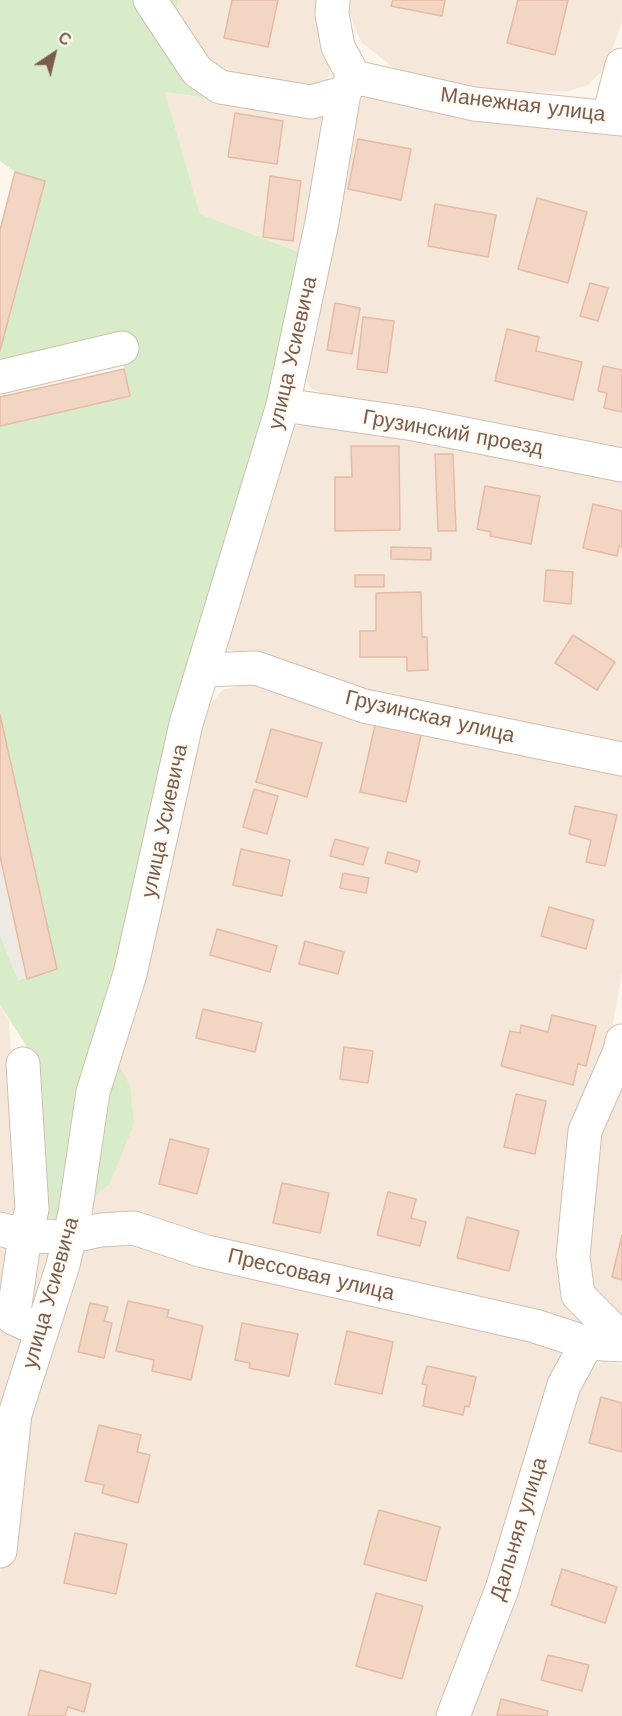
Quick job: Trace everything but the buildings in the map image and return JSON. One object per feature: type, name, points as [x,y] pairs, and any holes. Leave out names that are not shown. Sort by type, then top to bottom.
[{"type":"street","name":"Манежная улица","points":[[150,0],[197,70],[220,87],[311,102],[349,85],[474,104],[615,117]]},
{"type":"street","points":[[333,0],[332,14],[338,47],[349,85]]},
{"type":"street","points":[[615,117],[622,65]]},
{"type":"street","name":"улица Усиевича","points":[[0,1551],[15,1414],[69,1237],[93,1092],[130,974],[186,724],[205,670],[283,405],[349,85]]},
{"type":"street","points":[[0,377],[122,348]]},
{"type":"street","name":"Грузинский проезд","points":[[283,405],[414,424],[622,465]]},
{"type":"street","name":"Грузинская улица","points":[[205,670],[256,668],[364,705],[622,759]]},
{"type":"street","points":[[622,1041],[620,1051],[585,1131],[573,1256],[578,1295],[622,1339]]},
{"type":"street","points":[[23,1064],[32,1209],[12,1233],[13,1318],[42,1331]]},
{"type":"street","name":"Прессовая улица","points":[[12,1233],[69,1237],[100,1230],[134,1228],[203,1251],[535,1326],[587,1343],[622,1345]]},
{"type":"street","name":"Дальняя улица","points":[[453,1716],[502,1589],[564,1385],[587,1343]]},
{"type":"shaded area","points":[[178,0],[321,0],[325,50],[330,72],[325,84],[309,93],[219,71],[176,27]]},
{"type":"shaded area","points":[[348,0],[622,0],[622,21],[606,67],[588,85],[568,91],[476,94],[399,72],[361,42],[350,14]]},
{"type":"shaded area","points":[[165,92],[308,113],[330,110],[309,256],[200,214]]},
{"type":"shaded area","points":[[365,98],[395,99],[622,131],[622,453],[327,396],[310,388],[304,374],[346,109]]},
{"type":"shaded area","points":[[295,426],[318,426],[405,435],[622,477],[622,752],[366,696],[259,655],[228,650],[227,626],[282,456]]},
{"type":"shaded area","points":[[258,682],[622,769],[622,972],[608,1051],[576,1131],[593,1335],[96,1215],[86,1200],[194,726],[222,690]]},
{"type":"shaded area","points":[[0,715],[57,969],[18,980],[0,935]]},
{"type":"shaded area","points":[[0,1005],[9,1021],[21,1208],[17,1220],[0,1220]]},
{"type":"shaded area","points":[[622,1081],[622,1326],[586,1291],[595,1135]]},
{"type":"shaded area","points":[[130,1235],[561,1349],[555,1384],[443,1716],[0,1716],[0,1572],[8,1552],[25,1417],[84,1245]]},
{"type":"shaded area","points":[[0,1236],[46,1245],[53,1262],[0,1479]]},
{"type":"shaded area","points":[[605,1361],[622,1365],[622,1716],[464,1716],[575,1391],[586,1372]]},
{"type":"green space","points":[[0,0],[178,0],[176,27],[215,99],[165,92],[200,214],[309,256],[115,1058],[130,1086],[134,1124],[110,1183],[60,1228],[37,1224],[29,1050],[0,1005],[0,935],[18,980],[57,969],[0,715],[0,426],[130,396],[118,342],[0,364],[0,351],[45,181],[15,172],[0,161]]}]
